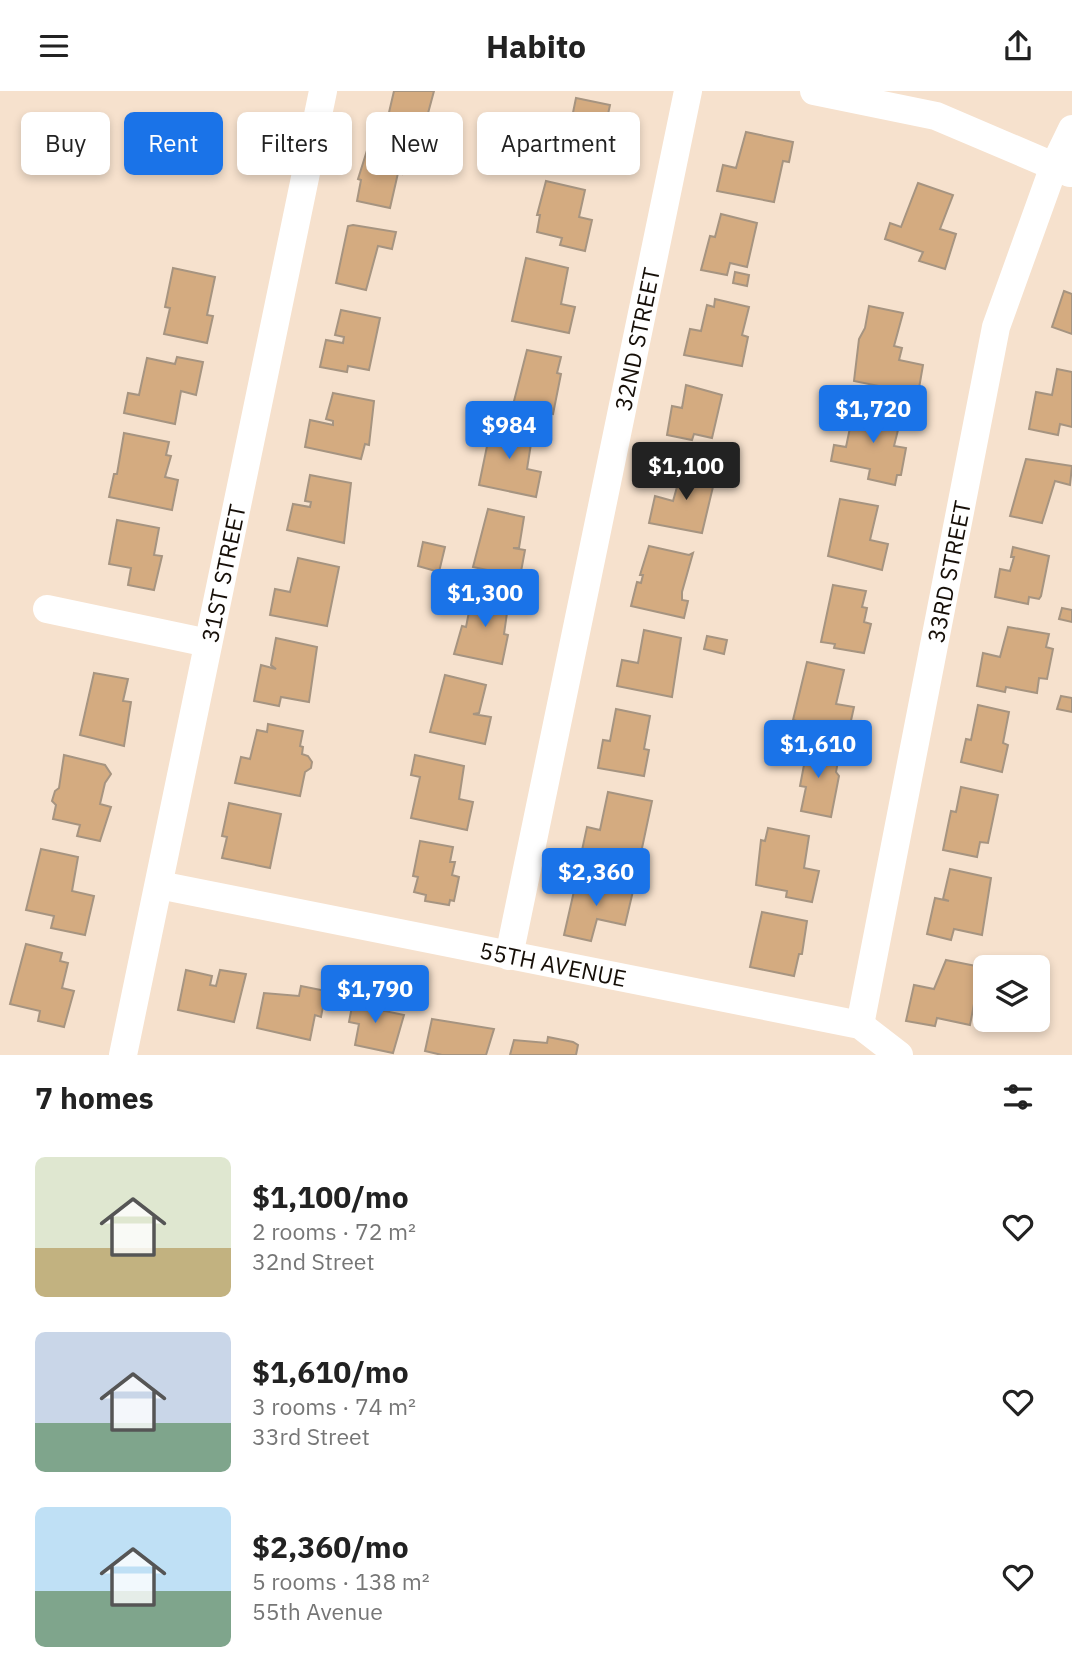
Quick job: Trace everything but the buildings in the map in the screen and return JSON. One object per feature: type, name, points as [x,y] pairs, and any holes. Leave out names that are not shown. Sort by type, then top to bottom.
[{"type":"street","name":"31ST STREET","points":[[123,1055],[323,91]]},
{"type":"street","name":"32ND STREET","points":[[509,956],[688,91]]},
{"type":"street","points":[[814,91],[936,116],[1063,170]]},
{"type":"street","name":"33RD STREET","points":[[860,1024],[996,327],[1063,170],[1072,129]]},
{"type":"street","points":[[47,609],[208,643]]},
{"type":"street","name":"55TH AVENUE","points":[[159,885],[860,1024],[899,1055]]}]
